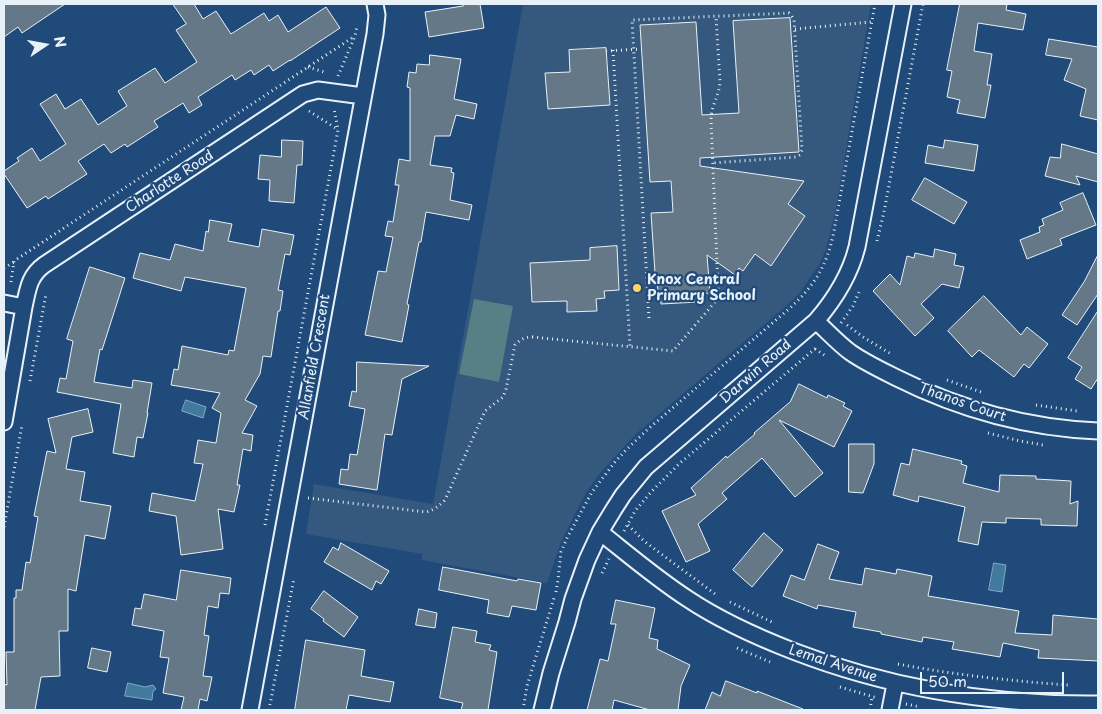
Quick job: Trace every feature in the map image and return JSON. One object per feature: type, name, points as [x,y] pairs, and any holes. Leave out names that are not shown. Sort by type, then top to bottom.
[{"type":"street","name":"Allanfield Crescent","points":[[250,710],[377,24],[375,4]]},
{"type":"street","name":"Darwin Road","points":[[542,710],[573,599],[587,560],[600,532],[623,495],[646,467],[816,321],[836,296],[845,281],[853,263],[863,219],[903,4]]},
{"type":"street","name":"Charlotte Road","points":[[4,422],[28,286],[34,273],[44,264],[296,98],[318,90],[363,96]]},
{"type":"street","points":[[4,303],[24,307]]},
{"type":"street","name":"Thanos Court","points":[[816,321],[851,352],[906,382],[946,400],[1015,421],[1049,427],[1098,431]]},
{"type":"street","name":"Lemal Avenue","points":[[600,532],[682,595],[740,629],[830,665],[895,684],[940,692],[1008,701],[1098,704]]},
{"type":"street","points":[[890,710],[895,684]]},
{"type":"path","points":[[523,710],[527,686],[557,586],[561,552],[583,506],[592,492],[624,451],[794,305],[820,274],[829,254],[834,231],[875,4]]},
{"type":"path","points":[[649,318],[632,20],[786,12],[792,15],[795,28],[802,150],[800,155],[796,157],[712,163]]},
{"type":"path","points":[[308,498],[426,512],[439,506],[445,500],[485,411],[503,397],[515,345],[525,337],[673,352],[718,296],[711,110],[719,91],[720,82],[716,16]]},
{"type":"path","points":[[338,77],[355,36],[358,22]]},
{"type":"path","points":[[795,28],[871,22]]},
{"type":"path","points":[[4,268],[355,36]]},
{"type":"path","points":[[606,51],[641,49]]},
{"type":"path","points":[[613,50],[630,347]]},
{"type":"path","points":[[265,526],[338,130],[333,107]]},
{"type":"path","points":[[308,110],[338,130]]},
{"type":"path","points":[[10,287],[14,261]]},
{"type":"path","points":[[842,321],[863,337],[894,356]]},
{"type":"path","points":[[719,597],[644,541],[628,525],[635,511],[680,463],[815,349]]},
{"type":"path","points":[[942,378],[983,392]]},
{"type":"path","points":[[1033,404],[1079,411]]},
{"type":"path","points":[[727,601],[779,625]]},
{"type":"path","points":[[898,664],[977,677],[1068,685]]},
{"type":"path","points":[[870,710],[872,697]]},
{"type":"shaded area","name":"Knox Central Primary School","points":[[523,4],[871,4],[835,214],[826,249],[819,265],[799,294],[637,433],[600,473],[586,493],[561,542],[547,583],[422,560],[422,554],[306,534],[314,484],[433,504]]},
{"type":"shaded area","points":[[186,400],[206,407],[203,418],[182,411]]},
{"type":"shaded area","points":[[994,563],[1006,565],[1002,592],[989,590]]},
{"type":"shaded area","points":[[128,683],[145,687],[153,685],[156,689],[153,691],[152,700],[125,696]]},
{"type":"green space","points":[[474,299],[513,306],[499,382],[459,374]]},
{"type":"building","points":[[4,4],[65,4],[22,33],[18,27],[4,37]]},
{"type":"building","points":[[173,4],[194,4],[203,19],[216,11],[231,34],[264,13],[269,21],[278,15],[288,32],[326,7],[340,28],[273,71],[269,65],[254,75],[251,70],[235,80],[232,75],[198,97],[202,105],[189,113],[183,103],[154,121],[158,127],[127,147],[125,144],[111,153],[104,144],[78,161],[87,174],[48,199],[46,196],[27,208],[4,174],[4,171],[19,161],[17,158],[32,148],[40,161],[66,144],[40,104],[56,94],[65,109],[81,99],[98,125],[127,106],[118,91],[155,68],[165,83],[197,62],[176,30],[186,24]]},
{"type":"building","points":[[463,4],[480,4],[484,28],[429,37],[425,12],[463,6]]},
{"type":"building","points":[[960,4],[1007,4],[1006,10],[1026,14],[1023,30],[978,23],[974,51],[992,54],[987,85],[991,85],[985,118],[957,113],[960,100],[947,97],[952,71],[947,70]]},
{"type":"building","points":[[790,18],[799,152],[700,158],[700,166],[804,181],[788,204],[805,216],[771,266],[755,254],[743,271],[739,268],[735,275],[707,255],[710,293],[698,294],[698,302],[661,304],[660,296],[658,296],[657,273],[655,273],[651,213],[673,212],[671,181],[650,182],[640,25],[696,22],[702,115],[739,113],[733,21]]},
{"type":"building","points":[[1049,39],[1098,47],[1098,120],[1080,116],[1086,89],[1064,80],[1072,59],[1046,55]]},
{"type":"building","points":[[606,48],[610,105],[548,109],[545,73],[570,72],[569,50]]},
{"type":"building","points":[[430,55],[461,59],[454,99],[477,104],[474,119],[456,115],[450,136],[435,136],[430,165],[452,168],[451,172],[454,173],[450,200],[472,205],[469,220],[426,212],[407,304],[409,305],[402,342],[365,335],[378,271],[386,272],[393,237],[385,236],[388,221],[393,222],[399,185],[395,185],[399,159],[410,161],[410,88],[407,87],[409,72],[416,73],[417,64],[429,65]]},
{"type":"building","points":[[282,140],[303,141],[302,165],[297,165],[294,203],[269,201],[270,180],[258,179],[260,155],[281,157]]},
{"type":"building","points":[[945,140],[978,145],[974,171],[925,163],[928,145],[943,148]]},
{"type":"building","points":[[1062,144],[1098,154],[1098,182],[1076,176],[1080,185],[1045,176],[1050,157],[1060,158]]},
{"type":"building","points":[[925,178],[967,202],[954,224],[912,200]]},
{"type":"building","points":[[1083,193],[1096,225],[1060,239],[1062,245],[1027,259],[1020,240],[1040,232],[1039,227],[1044,225],[1042,219],[1063,210],[1060,203]]},
{"type":"building","points":[[210,220],[232,224],[228,241],[259,247],[262,229],[294,235],[290,255],[285,254],[278,290],[283,291],[271,357],[263,356],[260,374],[245,400],[257,406],[242,433],[253,435],[251,451],[243,449],[237,485],[240,485],[234,512],[218,509],[223,549],[181,555],[176,516],[149,511],[152,493],[195,501],[203,464],[194,463],[198,440],[216,443],[221,413],[212,408],[220,393],[171,385],[174,369],[178,370],[182,346],[228,355],[229,350],[234,351],[246,288],[185,277],[181,291],[133,278],[140,253],[170,260],[175,244],[203,251]]},
{"type":"building","points":[[617,246],[619,290],[604,291],[605,298],[596,299],[597,311],[567,312],[567,301],[532,302],[530,263],[590,260],[590,248]]},
{"type":"building","points":[[935,249],[956,254],[954,265],[964,267],[959,288],[942,284],[921,304],[934,318],[915,336],[873,291],[890,274],[900,285],[907,256],[914,258],[915,253],[933,257]]},
{"type":"building","points":[[1098,255],[1098,294],[1077,325],[1062,315],[1084,282]]},
{"type":"building","points":[[90,267],[125,278],[102,350],[100,349],[94,382],[132,388],[133,380],[152,383],[143,438],[137,437],[134,457],[113,453],[121,404],[57,392],[60,378],[66,379],[73,341],[67,339]]},
{"type":"building","points":[[984,296],[1021,335],[1027,327],[1048,344],[1029,368],[1024,364],[1014,377],[979,350],[972,357],[948,331]]},
{"type":"building","points":[[1098,311],[1098,378],[1091,389],[1075,379],[1082,367],[1068,358]]},
{"type":"building","points":[[357,362],[429,366],[402,379],[392,435],[385,434],[377,490],[339,484],[341,469],[348,470],[350,454],[357,455],[365,409],[349,406],[352,391],[356,392]]},
{"type":"building","points":[[799,384],[827,398],[828,395],[845,403],[843,406],[852,411],[834,447],[779,420],[823,473],[795,497],[762,458],[722,493],[727,499],[698,524],[710,551],[686,562],[662,511],[696,495],[691,488],[790,402]]},
{"type":"building","points":[[88,409],[93,432],[72,437],[66,469],[85,472],[80,501],[111,506],[105,539],[85,535],[76,591],[68,589],[68,631],[59,631],[60,676],[41,677],[35,710],[4,710],[4,684],[7,685],[6,652],[14,652],[14,598],[16,598],[16,590],[22,590],[26,562],[30,563],[38,517],[34,516],[47,451],[56,453],[48,419]]},
{"type":"building","points":[[849,444],[874,444],[874,464],[863,493],[849,492]]},
{"type":"building","points":[[913,449],[962,461],[961,464],[967,466],[963,483],[999,492],[1000,475],[1036,476],[1036,479],[1071,481],[1070,504],[1078,501],[1077,526],[1041,525],[1041,519],[1006,518],[1006,523],[982,522],[978,545],[958,541],[965,507],[919,496],[918,502],[893,495],[901,463],[909,465]]},
{"type":"building","points":[[764,533],[783,550],[752,587],[733,570]]},
{"type":"building","points":[[341,543],[389,571],[381,584],[376,581],[372,590],[324,562],[333,547],[338,550]]},
{"type":"building","points":[[818,544],[839,552],[829,579],[862,585],[865,568],[896,574],[897,569],[932,576],[928,596],[1019,611],[1015,633],[1052,635],[1053,615],[1098,619],[1098,661],[1038,658],[1039,650],[1003,643],[1000,657],[952,649],[954,642],[923,637],[922,642],[853,627],[856,612],[818,605],[817,609],[783,596],[791,575],[804,580]]},
{"type":"building","points":[[443,567],[517,581],[518,579],[541,583],[536,610],[512,606],[509,617],[487,613],[489,600],[439,590]]},
{"type":"building","points":[[181,570],[231,578],[229,594],[220,593],[218,608],[208,606],[204,635],[209,636],[203,676],[212,677],[207,701],[200,699],[198,710],[181,710],[184,697],[163,693],[169,658],[160,657],[164,631],[132,625],[135,608],[141,609],[144,594],[176,600]]},
{"type":"building","points":[[324,591],[358,617],[344,637],[311,609]]},
{"type":"building","points":[[616,600],[655,608],[649,638],[658,640],[657,649],[690,665],[681,686],[678,710],[650,710],[614,700],[612,710],[587,710],[600,659],[608,661],[616,624],[611,624]]},
{"type":"building","points":[[419,609],[437,613],[435,628],[416,625]]},
{"type":"building","points":[[453,627],[477,631],[475,642],[491,645],[489,650],[497,652],[488,710],[461,710],[463,703],[440,698]]},
{"type":"building","points":[[306,640],[365,650],[361,676],[394,682],[390,702],[349,695],[346,710],[295,710]]},
{"type":"building","points":[[92,648],[111,652],[107,672],[88,668]]},
{"type":"building","points":[[726,681],[757,693],[757,691],[803,710],[705,710],[712,692],[720,696]]},
{"type":"place","name":"Knox Central Primary School","points":[[637,288]]}]
